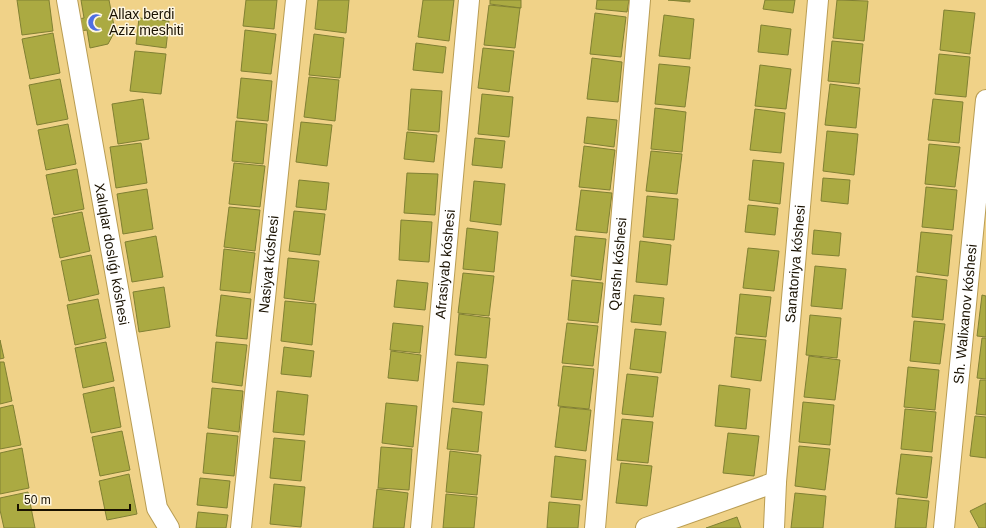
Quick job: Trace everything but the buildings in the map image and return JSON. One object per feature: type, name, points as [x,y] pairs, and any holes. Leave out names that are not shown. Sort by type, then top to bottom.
[{"type":"street","name":"Xalıqlar doslıǵı kóshesi","points":[[68,0],[157,508],[169,528]]},
{"type":"street","name":"Nasiyat kóshesi","points":[[241,528],[296,0]]},
{"type":"street","name":"Afrasiyab kóshesi","points":[[421,528],[469,0]]},
{"type":"street","name":"Qarshı kóshesi","points":[[594,528],[640,0]]},
{"type":"street","name":"Sanatoriya kóshesi","points":[[774,528],[776,482],[818,0]]},
{"type":"street","name":"Sh. Walixanov kóshesi","points":[[944,528],[986,100]]},
{"type":"street","points":[[646,528],[776,482]]},
{"type":"place","name":"Allax berdi Aziz meshiti","points":[[96,22]]}]
